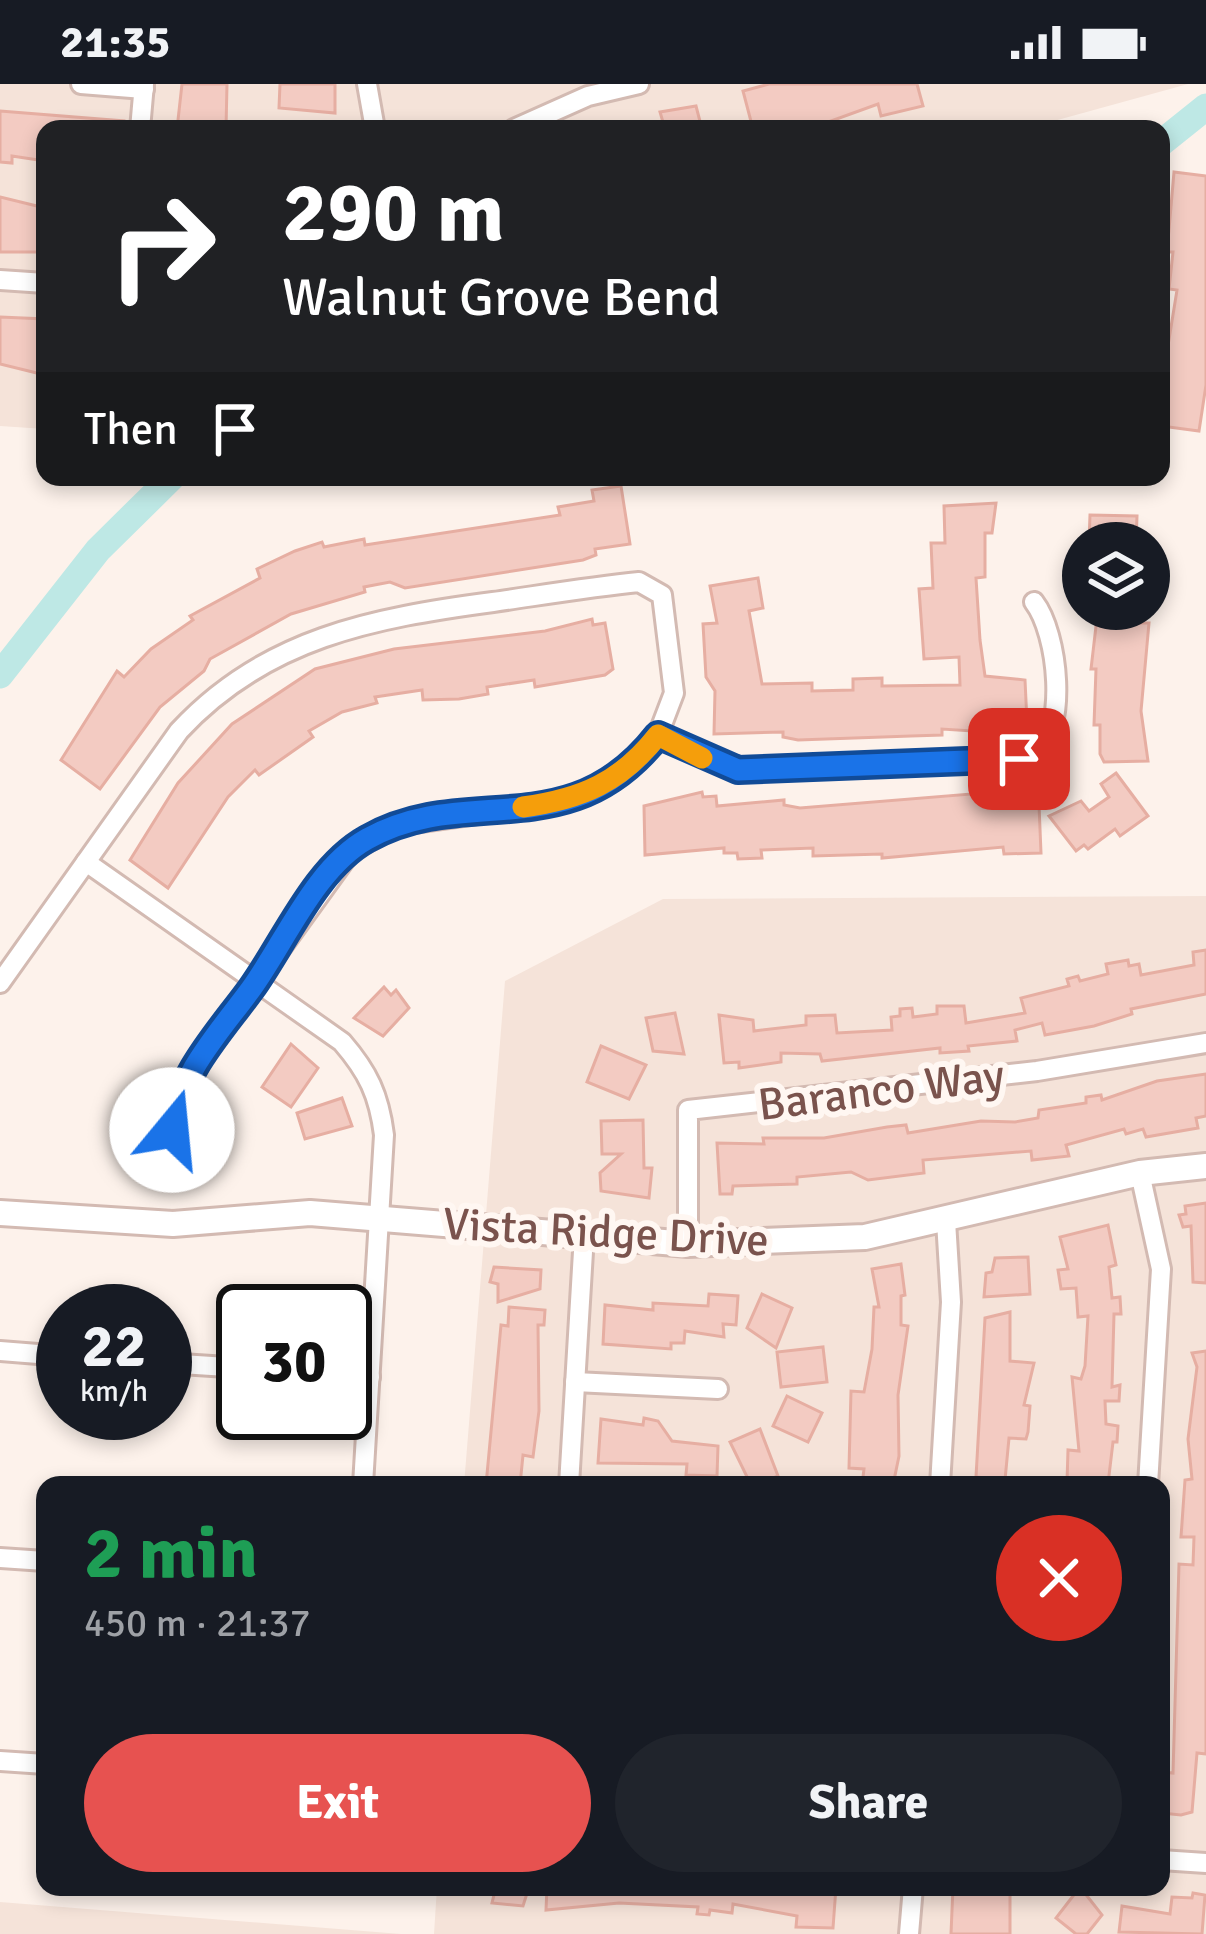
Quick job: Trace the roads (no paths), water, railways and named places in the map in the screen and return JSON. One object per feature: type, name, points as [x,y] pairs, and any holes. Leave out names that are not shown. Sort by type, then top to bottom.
[{"type":"street","points":[[81,84],[144,87],[141,120]]},
{"type":"street","points":[[367,84],[373,120]]},
{"type":"street","points":[[534,120],[588,96],[639,84]]},
{"type":"street","points":[[0,280],[36,282]]},
{"type":"street","points":[[0,982],[194,716],[278,652],[358,623],[625,584],[650,586],[668,610],[674,693],[658,735],[640,758],[594,791],[563,802],[399,825],[368,838],[331,872],[185,1081],[172,1130]]},
{"type":"street","points":[[658,735],[738,770],[1034,757],[1044,749],[1054,726],[1052,640],[1034,602]]},
{"type":"street","points":[[86,862],[342,1042],[366,1070],[379,1096],[384,1135],[372,1332]]},
{"type":"street","name":"Baranco Way","points":[[688,1244],[688,1110],[1037,1071],[1206,1043]]},
{"type":"street","name":"Vista Ridge Drive","points":[[0,1213],[154,1224],[310,1214],[688,1244],[865,1237],[1140,1174],[1206,1166]]},
{"type":"street","points":[[1140,1174],[1161,1269],[1149,1476]]},
{"type":"street","points":[[941,1476],[951,1302],[946,1221]]},
{"type":"street","points":[[570,1476],[584,1235]]},
{"type":"street","points":[[0,1351],[36,1354]]},
{"type":"street","points":[[575,1382],[718,1390]]},
{"type":"street","points":[[364,1476],[366,1440]]},
{"type":"street","points":[[0,1558],[36,1560]]},
{"type":"street","points":[[0,1761],[36,1763]]},
{"type":"street","points":[[1170,1861],[1206,1863]]},
{"type":"street","points":[[909,1934],[912,1896]]},
{"type":"waterway","points":[[1170,136],[1206,107]]},
{"type":"waterway","points":[[0,675],[98,550],[163,486]]}]
